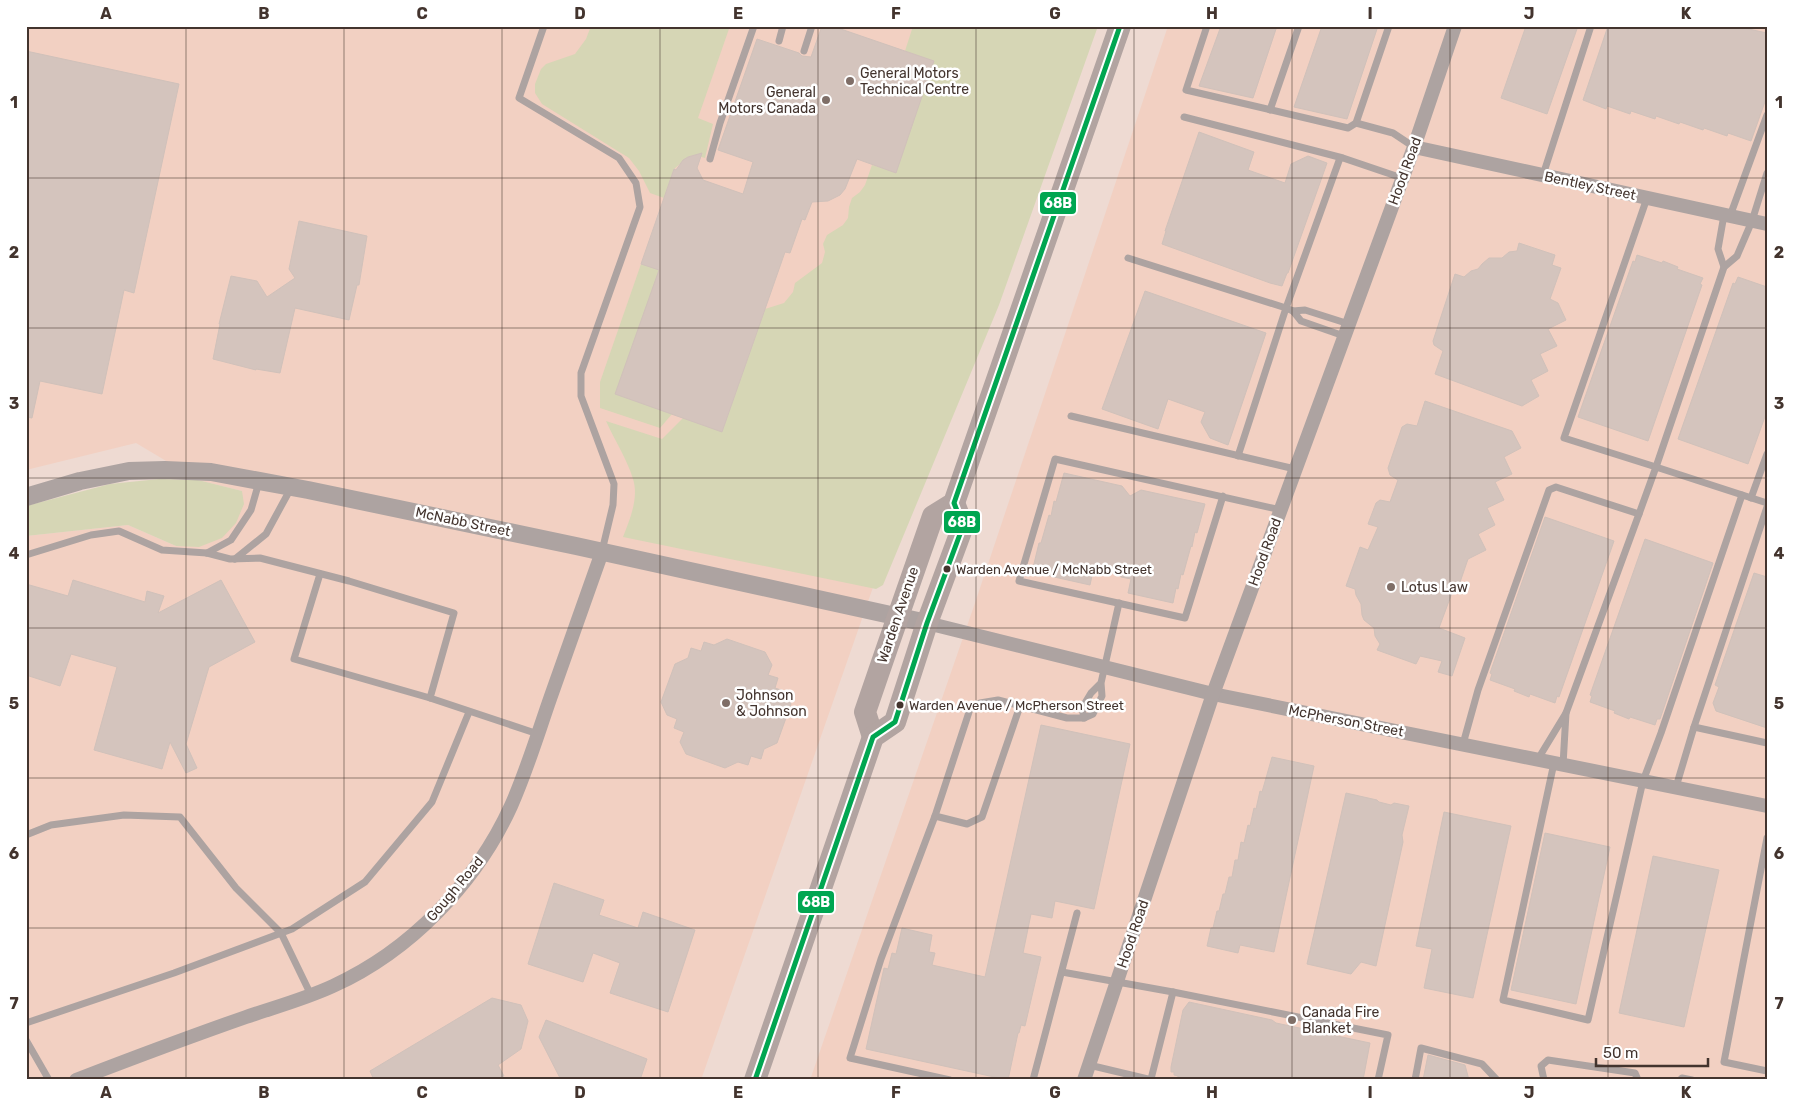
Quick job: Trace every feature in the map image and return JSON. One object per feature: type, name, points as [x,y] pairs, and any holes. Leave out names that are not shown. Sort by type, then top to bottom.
[{"type":"main road","points":[[755,1080],[873,737],[895,722],[927,623],[963,526],[954,503],[1120,26]]},
{"type":"main road","name":"Warden Avenue","points":[[873,737],[864,712],[933,516],[954,503]]},
{"type":"street","name":"Hood Road","points":[[1084,1080],[1213,694],[1414,147],[1455,26]]},
{"type":"street","name":"Bentley Street","points":[[1414,147],[1767,224]]},
{"type":"street","name":"McNabb Street","points":[[26,497],[80,481],[129,471],[211,472],[602,552],[927,623]]},
{"type":"street","name":"Gough Road","points":[[76,1080],[334,986],[361,971],[415,934],[440,910],[487,850],[510,806],[538,734],[602,552]]},
{"type":"street","name":"McPherson Street","points":[[927,623],[1213,694],[1767,806]]},
{"type":"lane","points":[[544,26],[519,98],[619,158],[636,183],[640,207],[581,373],[581,396],[614,484],[613,504],[602,552]]},
{"type":"lane","points":[[710,159],[720,123],[754,26]]},
{"type":"lane","points":[[778,41],[784,26]]},
{"type":"lane","points":[[804,51],[812,26]]},
{"type":"lane","points":[[1207,26],[1186,90],[1348,128],[1356,123],[1389,26]]},
{"type":"lane","points":[[1270,110],[1299,26]]},
{"type":"lane","points":[[1543,175],[1591,26]]},
{"type":"lane","points":[[1724,267],[1718,250],[1727,216],[1767,115]]},
{"type":"lane","points":[[1184,117],[1340,158],[1402,178]]},
{"type":"lane","points":[[1356,123],[1392,133],[1414,147]]},
{"type":"lane","points":[[1238,456],[1286,308],[1340,158]]},
{"type":"lane","points":[[1538,759],[1566,713],[1656,467],[1724,267],[1737,256],[1752,221],[1767,173]]},
{"type":"lane","points":[[1647,198],[1564,438],[1742,495],[1767,505],[1694,726],[1676,787]]},
{"type":"lane","points":[[1128,258],[1293,311],[1305,310],[1346,330]]},
{"type":"lane","points":[[1293,311],[1301,321],[1346,330]]},
{"type":"lane","points":[[1071,416],[1295,470]]},
{"type":"lane","points":[[1751,498],[1767,454]]},
{"type":"lane","points":[[1223,496],[1185,618],[1019,581],[1055,459],[1223,496],[1281,510]]},
{"type":"lane","points":[[208,553],[231,540],[251,510],[259,481]]},
{"type":"lane","points":[[235,559],[266,534],[291,487]]},
{"type":"lane","points":[[1463,744],[1478,690],[1549,490],[1556,488],[1639,514]]},
{"type":"lane","points":[[1566,713],[1558,764],[1503,1000],[1588,1020],[1643,781],[1742,495]]},
{"type":"lane","points":[[26,555],[91,534],[120,531],[162,550],[208,553],[235,559],[260,558],[454,613],[430,698]]},
{"type":"lane","points":[[320,574],[294,659],[430,698],[538,734]]},
{"type":"lane","points":[[950,1080],[850,1058],[881,959],[935,816],[970,709],[980,703],[998,700],[1067,718],[1084,718],[1093,714],[1102,696],[1101,683],[1119,604]]},
{"type":"lane","points":[[1084,718],[1082,708],[1091,693],[1101,683]]},
{"type":"lane","points":[[935,816],[967,824],[982,817],[1020,706]]},
{"type":"lane","points":[[26,1022],[174,972],[292,929],[365,882],[432,802],[469,712]]},
{"type":"lane","points":[[1694,726],[1767,743]]},
{"type":"lane","points":[[26,835],[51,825],[124,815],[180,817],[236,888],[281,933],[311,995]]},
{"type":"lane","points":[[1767,838],[1724,1062],[1767,1071]]},
{"type":"lane","points":[[1033,1080],[1077,914]]},
{"type":"lane","points":[[1062,972],[1388,1035],[1378,1080]]},
{"type":"lane","points":[[1089,1065],[1151,1080],[1173,992]]},
{"type":"lane","points":[[26,1040],[49,1080]]},
{"type":"lane","points":[[1415,1080],[1421,1048],[1482,1064],[1497,1080]]},
{"type":"lane","points":[[1544,1080],[1541,1066],[1548,1060],[1635,1073],[1638,1080]]},
{"type":"lane","points":[[1680,1080],[1682,1078],[1692,1080]]},
{"type":"shaded area","points":[[26,26],[1083,26],[878,573],[701,1080],[26,1080],[26,536],[128,525],[176,546],[242,491],[198,480],[136,443],[26,470]]},
{"type":"shaded area","points":[[1168,26],[1767,26],[1767,1080],[810,1080],[975,603]]},
{"type":"green space","points":[[591,26],[730,26],[698,118],[713,124],[705,158],[694,155],[688,157],[674,169],[664,198],[650,193],[639,171],[629,158],[542,104],[535,93],[535,84],[541,69],[546,64],[575,54],[586,39]]},
{"type":"green space","points":[[913,26],[1098,26],[999,305],[883,585],[876,589],[623,537],[633,508],[635,486],[628,465],[606,421],[662,439],[683,418],[722,431],[765,309],[784,303],[793,292],[795,283],[822,263],[825,252],[823,244],[827,235],[843,225],[848,218],[852,198],[865,185],[872,165],[896,172],[934,61],[905,51]]},
{"type":"green space","points":[[641,264],[659,270],[672,414],[660,428],[600,408],[600,382]]},
{"type":"green space","points":[[159,479],[198,480],[242,491],[244,504],[236,523],[222,538],[199,547],[176,546],[128,525],[26,536],[26,506],[110,484]]},
{"type":"building","points":[[822,26],[832,26],[934,61],[896,173],[857,159],[845,189],[840,195],[828,201],[812,202],[805,220],[802,219],[790,253],[785,252],[722,432],[615,394],[659,270],[641,264],[674,169],[676,170],[683,160],[688,157],[702,153],[697,168],[703,180],[743,194],[753,162],[718,150],[757,39],[799,53],[802,56],[811,57]]},
{"type":"building","points":[[1221,26],[1277,26],[1253,98],[1199,86]]},
{"type":"building","points":[[1322,26],[1378,26],[1347,119],[1294,107]]},
{"type":"building","points":[[1526,26],[1578,26],[1547,114],[1501,98]]},
{"type":"building","points":[[1608,26],[1735,26],[1767,33],[1767,96],[1751,141],[1728,133],[1727,136],[1680,122],[1679,124],[1656,116],[1655,119],[1631,111],[1630,114],[1607,106],[1606,109],[1583,100]]},
{"type":"building","points":[[26,51],[179,84],[134,293],[124,290],[102,394],[40,381],[32,418],[26,417]]},
{"type":"building","points":[[1199,132],[1254,152],[1248,170],[1285,183],[1291,164],[1308,156],[1327,163],[1282,286],[1162,244]]},
{"type":"building","points":[[299,221],[367,236],[359,285],[357,285],[349,320],[295,308],[280,373],[256,370],[213,359],[219,324],[231,276],[257,281],[267,297],[295,278],[289,269]]},
{"type":"building","points":[[1519,243],[1555,255],[1552,265],[1561,268],[1550,299],[1558,303],[1566,320],[1548,329],[1557,346],[1540,354],[1548,371],[1531,380],[1539,396],[1522,406],[1435,374],[1443,351],[1434,345],[1433,341],[1455,274],[1464,277],[1471,271],[1478,269],[1489,258],[1502,258],[1509,252],[1517,251]]},
{"type":"building","points":[[1637,255],[1662,263],[1663,261],[1678,267],[1677,269],[1703,278],[1648,441],[1578,417],[1633,261],[1635,262]]},
{"type":"building","points":[[1738,277],[1767,287],[1767,411],[1748,464],[1678,439],[1733,283],[1735,284]]},
{"type":"building","points":[[1145,291],[1266,333],[1228,445],[1210,438],[1201,422],[1205,412],[1168,399],[1158,429],[1102,409]]},
{"type":"building","points":[[1425,401],[1512,431],[1521,448],[1504,457],[1512,474],[1495,482],[1504,500],[1487,508],[1495,525],[1478,534],[1486,550],[1468,559],[1458,588],[1453,590],[1439,628],[1465,638],[1452,676],[1438,672],[1442,661],[1420,656],[1416,664],[1377,650],[1380,644],[1375,636],[1374,628],[1364,620],[1361,604],[1355,589],[1346,586],[1360,547],[1368,550],[1378,527],[1368,524],[1376,503],[1380,500],[1390,502],[1398,480],[1390,475],[1388,468],[1402,427],[1407,424],[1417,426]]},
{"type":"building","points":[[1064,473],[1122,486],[1130,496],[1141,490],[1205,504],[1183,575],[1181,574],[1178,589],[1176,588],[1173,603],[1128,593],[1131,579],[1121,577],[1115,566],[1104,573],[1093,571],[1090,585],[1032,572],[1039,543],[1041,543],[1049,515],[1051,516],[1054,501],[1056,502]]},
{"type":"building","points":[[1545,517],[1614,541],[1559,697],[1557,696],[1555,703],[1530,694],[1529,697],[1514,691],[1515,689],[1490,680],[1492,674],[1490,673]]},
{"type":"building","points":[[1645,539],[1713,563],[1660,719],[1657,719],[1655,725],[1630,717],[1629,719],[1614,713],[1615,711],[1590,702],[1592,696],[1590,695]]},
{"type":"building","points":[[1754,573],[1767,577],[1767,728],[1716,711],[1713,703],[1719,687],[1715,685]]},
{"type":"building","points":[[73,580],[145,602],[147,591],[164,596],[158,613],[221,580],[255,642],[209,667],[186,744],[197,768],[186,773],[170,742],[162,769],[94,750],[117,667],[71,654],[60,686],[26,675],[26,584],[68,596]]},
{"type":"building","name":"Johnson & Johnson","points":[[727,639],[765,652],[772,665],[768,675],[778,678],[775,688],[784,691],[791,704],[777,743],[764,749],[761,759],[751,756],[748,765],[738,762],[725,768],[686,754],[680,742],[684,732],[674,728],[677,719],[667,715],[661,702],[675,664],[688,658],[691,648],[701,651],[704,642],[714,645]]},
{"type":"building","points":[[1041,725],[1130,744],[1094,909],[1055,901],[1052,918],[1031,914],[1023,953],[1041,957],[1025,1026],[1021,1025],[1018,1033],[1008,1080],[866,1049],[884,968],[888,969],[892,953],[896,954],[902,928],[932,935],[929,952],[935,953],[932,965],[985,977]]},
{"type":"building","points":[[1272,757],[1314,766],[1274,952],[1240,945],[1238,953],[1207,946],[1211,928],[1213,928],[1217,911],[1219,911],[1223,894],[1225,894],[1229,877],[1232,877],[1235,860],[1238,860],[1241,842],[1244,843],[1248,825],[1250,826],[1254,808],[1256,809]]},
{"type":"building","points":[[1346,793],[1391,805],[1394,803],[1409,806],[1376,966],[1361,962],[1351,974],[1307,964]]},
{"type":"building","points":[[1444,812],[1511,826],[1473,998],[1424,988],[1432,949],[1416,946]]},
{"type":"building","points":[[1545,833],[1610,847],[1576,1004],[1511,990]]},
{"type":"building","points":[[1653,856],[1719,870],[1684,1027],[1619,1013]]},
{"type":"building","points":[[554,883],[604,900],[599,915],[638,928],[643,912],[695,930],[668,1012],[610,993],[620,963],[593,953],[583,982],[528,964]]},
{"type":"building","points":[[492,998],[521,1005],[528,1021],[521,1049],[498,1065],[504,1076],[494,1080],[374,1080],[370,1071]]},
{"type":"building","points":[[1189,1002],[1370,1043],[1363,1080],[1190,1080],[1178,1077],[1174,1075],[1174,1072],[1171,1072],[1171,1067],[1183,1010]]},
{"type":"building","points":[[546,1020],[647,1059],[640,1080],[561,1080],[539,1037]]},
{"type":"building","points":[[1428,1055],[1465,1065],[1469,1080],[1423,1080]]},
{"type":"transit line","name":"68B","points":[[755,1080],[873,737],[895,722],[927,623],[963,526],[954,503],[1120,26]]},
{"type":"place","name":"General Motors Technical Centre","points":[[850,81]]},
{"type":"place","name":"General Motors Canada","points":[[826,100]]},
{"type":"place","name":"Warden Avenue / McNabb Street","points":[[947,569]]},
{"type":"place","name":"Lotus Law","points":[[1391,587]]},
{"type":"place","name":"Johnson & Johnson","points":[[726,703]]},
{"type":"place","name":"Warden Avenue / McPherson Street","points":[[900,705]]},
{"type":"place","name":"Canada Fire Blanket","points":[[1292,1020]]}]
